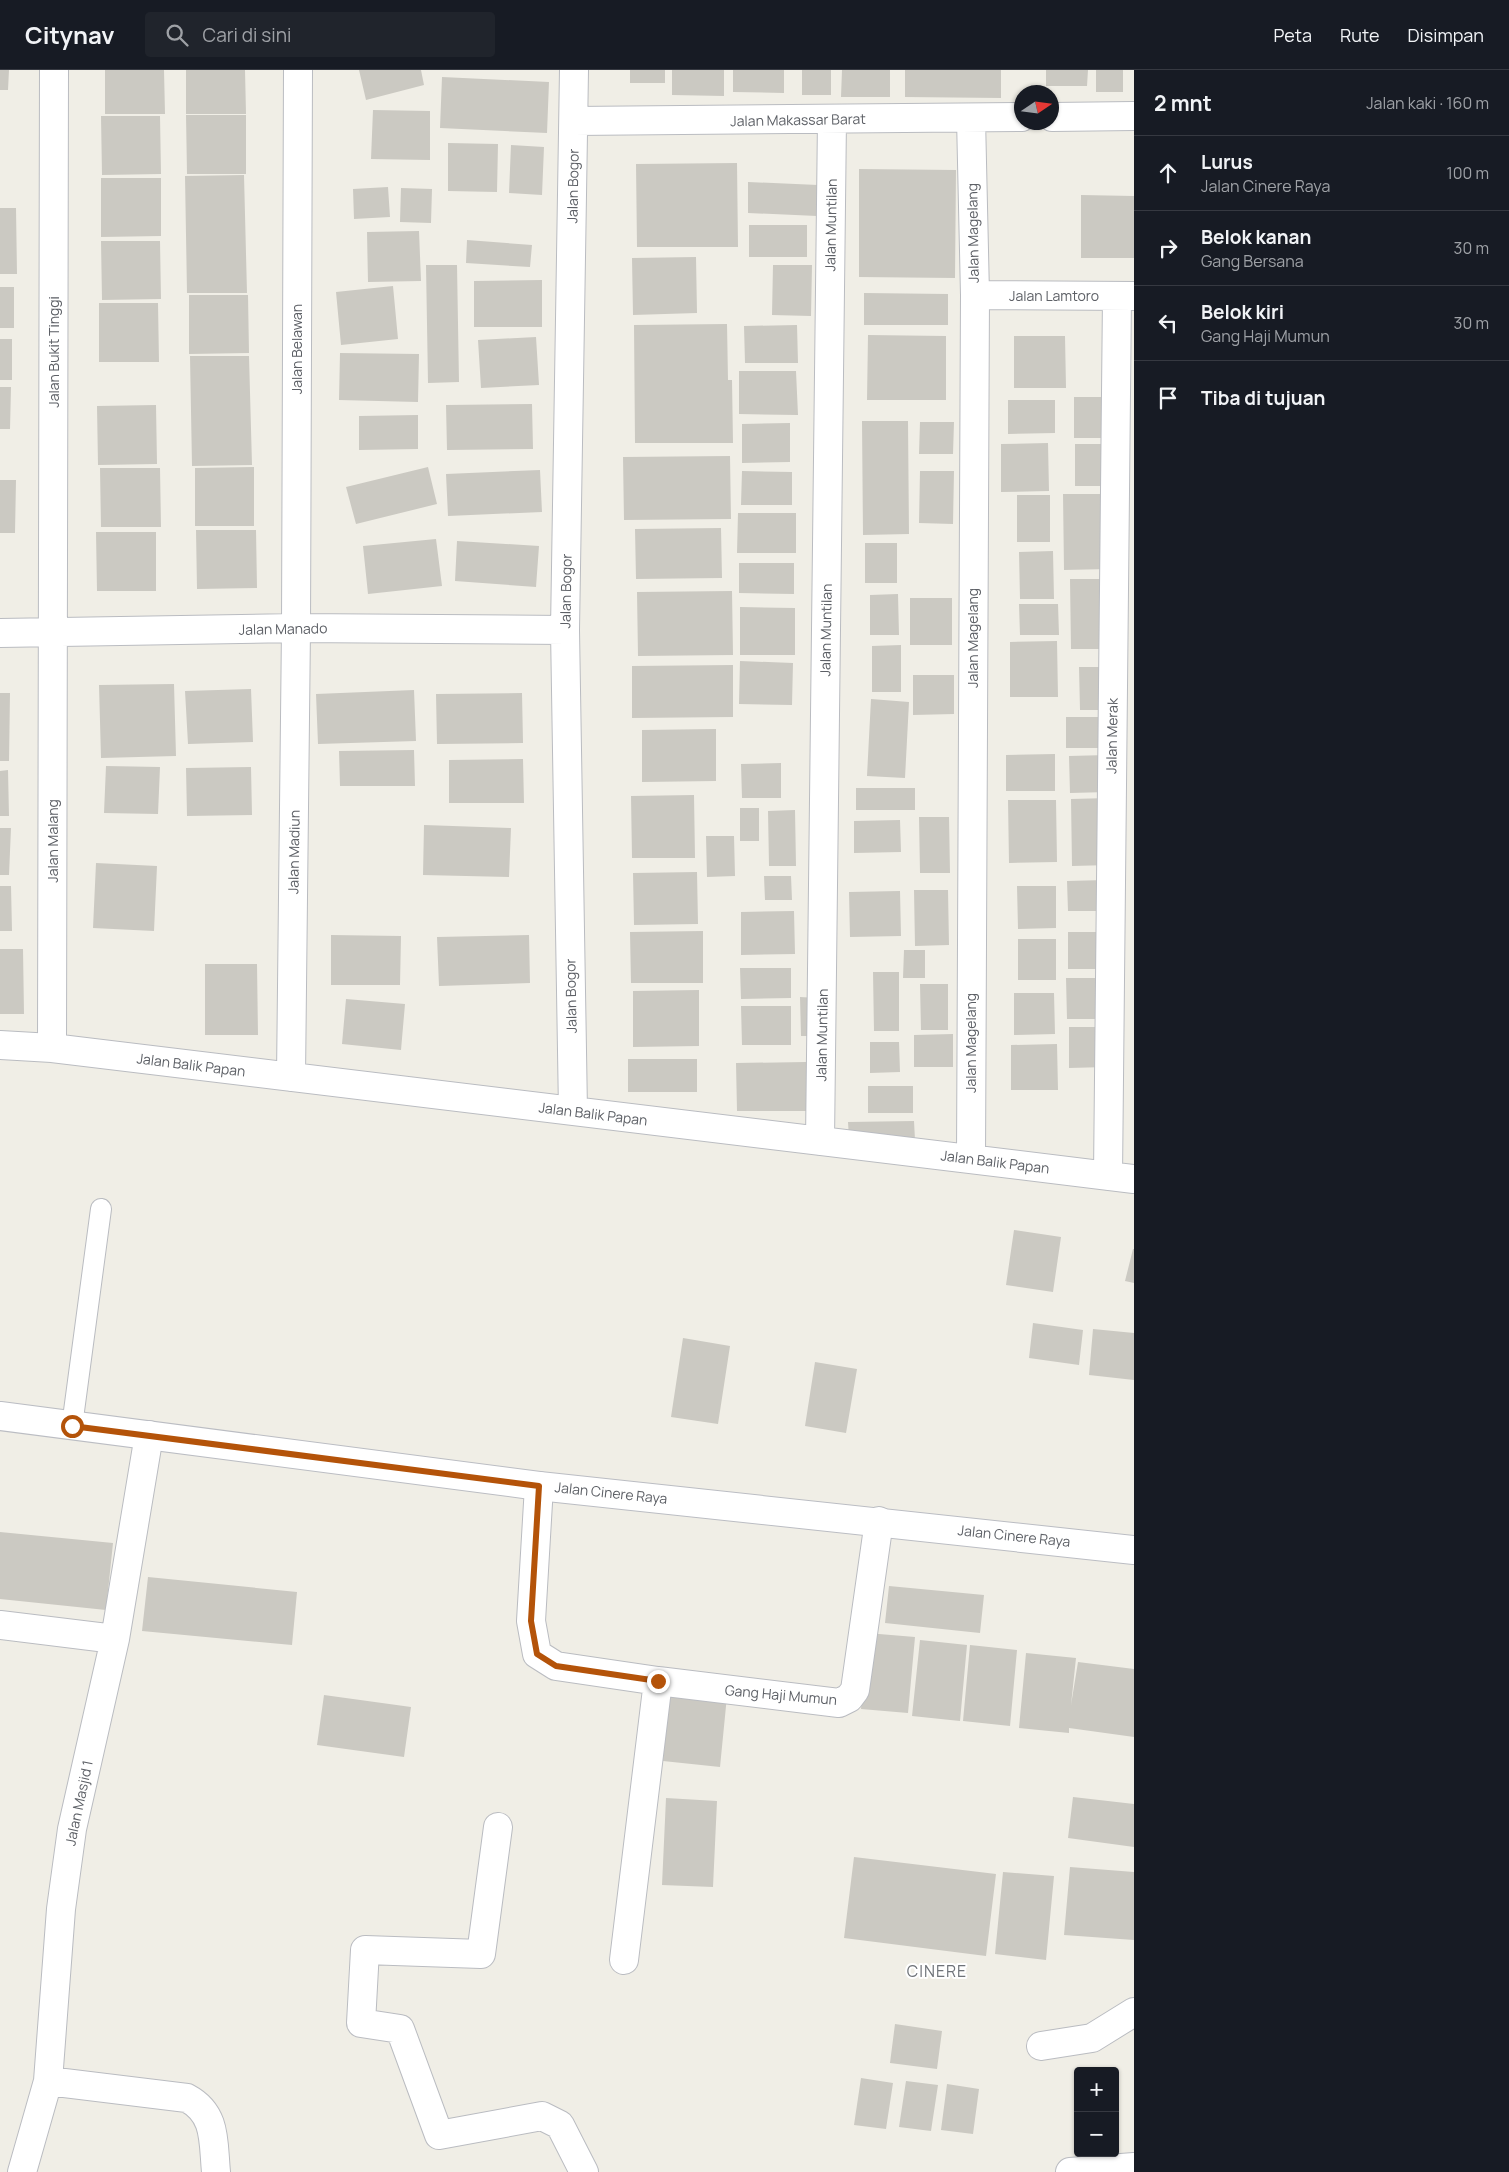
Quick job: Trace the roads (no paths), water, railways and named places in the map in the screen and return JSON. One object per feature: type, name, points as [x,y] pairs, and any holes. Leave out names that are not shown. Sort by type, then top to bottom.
[{"type":"street","name":"Jalan Bukit Tinggi","points":[[54,70],[54,634]]},
{"type":"street","name":"Jalan Belawan","points":[[296,628],[298,70]]},
{"type":"street","name":"Jalan Bogor","points":[[573,1111],[565,630],[574,70]]},
{"type":"street","points":[[1059,117],[1134,116]]},
{"type":"street","name":"Jalan Makassar Barat","points":[[574,121],[1014,117]]},
{"type":"street","name":"Jalan Magelang","points":[[970,1159],[975,295],[971,118]]},
{"type":"street","name":"Jalan Muntilan","points":[[820,1141],[832,119]]},
{"type":"street","name":"Jalan Lamtoro","points":[[975,295],[1126,296]]},
{"type":"street","name":"Jalan Merak","points":[[1121,1177],[1126,296]]},
{"type":"street","name":"Jalan Manado","points":[[0,633],[54,634],[296,628],[565,630]]},
{"type":"street","name":"Jalan Madiun","points":[[291,1077],[296,628]]},
{"type":"street","name":"Jalan Malang","points":[[52,1048],[54,634]]},
{"type":"street","name":"Jalan Balik Papan","points":[[0,1045],[52,1048],[1121,1177]]},
{"type":"street","name":"Jalan Cinere Raya","points":[[0,1416],[149,1435],[539,1494],[879,1521],[1134,1550]]},
{"type":"street","name":"Jalan Masjid 1","points":[[22,2172],[48,2081],[60,1909],[71,1838],[115,1639],[149,1435]]},
{"type":"street","name":"Gang Haji Mumun","points":[[539,1494],[531,1621],[537,1654],[556,1666],[658,1681],[839,1703],[849,1698],[855,1690],[879,1521]]},
{"type":"street","points":[[0,1626],[115,1639]]},
{"type":"street","points":[[624,1960],[658,1681]]},
{"type":"street","points":[[498,1827],[481,1954],[365,1950],[361,2023],[400,2028],[439,2135],[542,2116],[560,2125],[584,2172]]},
{"type":"street","points":[[1041,2046],[1092,2038],[1134,2012]]},
{"type":"street","points":[[48,2081],[187,2098],[197,2103],[210,2120],[216,2172]]},
{"type":"street","points":[[1070,2172],[1134,2167]]},
{"type":"lane","points":[[72,1426],[101,1209]]},
{"type":"district","name":"CINERE","points":[[937,1971]]}]
